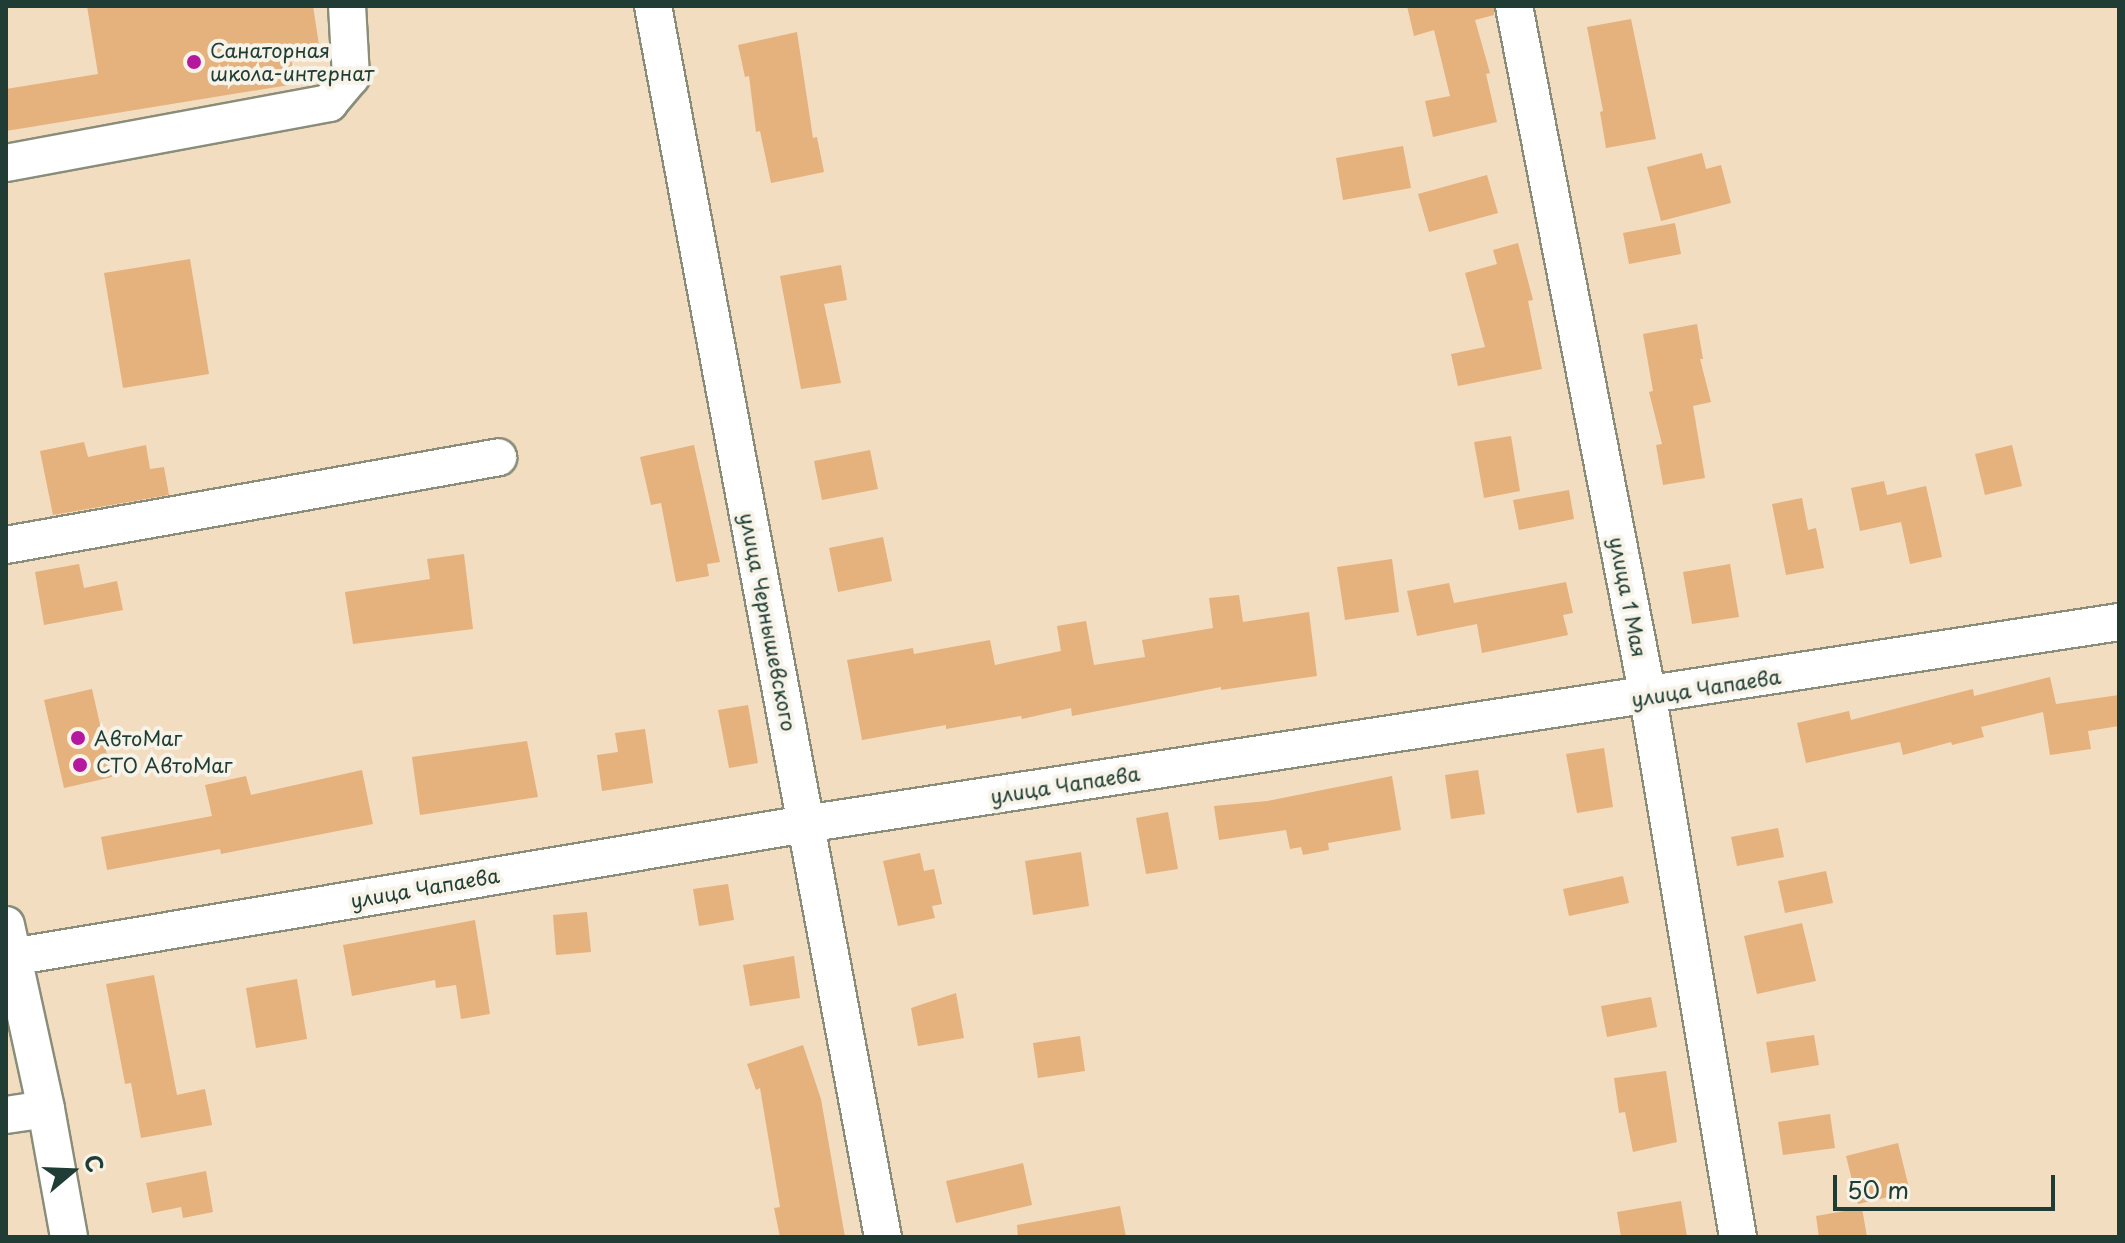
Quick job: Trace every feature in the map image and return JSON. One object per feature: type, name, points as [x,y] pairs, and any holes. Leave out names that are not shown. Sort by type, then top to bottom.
[{"type":"street","points":[[6,163],[329,103],[351,77],[352,51],[347,6]]},
{"type":"street","name":"улица Чернышевского","points":[[653,6],[883,1237]]},
{"type":"street","name":"улица 1 Мая","points":[[1514,6],[1648,697],[1738,1237]]},
{"type":"street","points":[[6,545],[498,457]]},
{"type":"street","name":"улица Чапаева","points":[[9,941],[1648,697],[2119,622]]},
{"type":"street","points":[[9,941],[46,1109],[69,1237]]},
{"type":"street","points":[[6,1115],[46,1109]]},
{"type":"building","name":"Санаторная школа-интернат","points":[[87,6],[313,6],[319,45],[290,50],[295,84],[6,131],[6,89],[98,74]]},
{"type":"building","points":[[1407,6],[1494,6],[1494,15],[1475,20],[1490,73],[1486,74],[1497,122],[1433,137],[1425,101],[1450,96],[1434,30],[1414,36]]},
{"type":"building","points":[[1631,19],[1656,139],[1606,148],[1600,112],[1603,111],[1587,27]]},
{"type":"building","points":[[797,32],[813,138],[817,137],[824,172],[771,183],[760,131],[756,132],[749,76],[745,77],[738,45]]},
{"type":"building","points":[[1403,146],[1411,188],[1343,200],[1336,158]]},
{"type":"building","points":[[1702,153],[1706,169],[1721,165],[1731,203],[1661,221],[1647,167]]},
{"type":"building","points":[[1487,175],[1498,213],[1429,232],[1418,194]]},
{"type":"building","points":[[1675,223],[1681,254],[1629,264],[1623,233]]},
{"type":"building","points":[[1518,243],[1533,300],[1528,301],[1542,369],[1458,386],[1451,354],[1485,347],[1465,273],[1497,264],[1493,250]]},
{"type":"building","points":[[190,259],[209,374],[123,388],[104,273]]},
{"type":"building","points":[[841,265],[847,300],[824,304],[841,383],[801,389],[780,276]]},
{"type":"building","points":[[1697,324],[1703,359],[1700,359],[1711,402],[1693,406],[1705,478],[1663,485],[1656,445],[1662,444],[1649,392],[1653,391],[1643,334]]},
{"type":"building","points":[[1511,436],[1520,491],[1484,498],[1474,442]]},
{"type":"building","points":[[84,442],[88,457],[146,445],[150,469],[164,467],[169,495],[53,515],[40,451]]},
{"type":"building","points":[[694,445],[720,562],[707,564],[709,576],[676,582],[661,503],[651,505],[640,457]]},
{"type":"building","points":[[2012,445],[2022,486],[1985,495],[1975,454]]},
{"type":"building","points":[[870,450],[878,489],[822,500],[814,461]]},
{"type":"building","points":[[1884,481],[1887,495],[1926,486],[1942,557],[1910,564],[1901,522],[1860,531],[1851,488]]},
{"type":"building","points":[[1569,490],[1574,519],[1519,530],[1513,500]]},
{"type":"building","points":[[1802,498],[1808,530],[1816,528],[1824,568],[1786,575],[1772,504]]},
{"type":"building","points":[[883,537],[892,581],[838,592],[829,548]]},
{"type":"building","points":[[464,554],[473,629],[353,644],[345,592],[430,579],[427,559]]},
{"type":"building","points":[[1392,559],[1399,612],[1345,620],[1337,567]]},
{"type":"building","points":[[79,564],[84,588],[117,581],[123,610],[44,625],[35,572]]},
{"type":"building","points":[[1730,564],[1739,617],[1692,624],[1683,572]]},
{"type":"building","points":[[1566,582],[1573,613],[1563,615],[1568,635],[1482,653],[1477,624],[1417,636],[1407,591],[1449,583],[1454,603]]},
{"type":"building","points":[[1239,595],[1243,622],[1309,612],[1317,676],[1221,690],[1221,687],[1072,716],[1071,708],[1022,719],[1021,716],[946,729],[946,725],[862,740],[847,660],[913,648],[914,654],[990,640],[995,665],[1061,651],[1057,626],[1086,621],[1094,665],[1145,657],[1142,640],[1213,628],[1209,598]]},
{"type":"building","points":[[2050,677],[2056,704],[2119,695],[2119,726],[2088,731],[2091,749],[2050,755],[2043,712],[1981,727],[1984,737],[1952,745],[1951,742],[1903,755],[1900,742],[1806,763],[1797,723],[1849,711],[1851,720],[1973,689],[1974,696]]},
{"type":"building","name":"АвтоМаг","points":[[92,689],[112,777],[64,788],[44,700]]},
{"type":"building","points":[[748,705],[758,763],[729,768],[718,710]]},
{"type":"building","points":[[645,729],[653,783],[602,791],[597,755],[618,752],[615,733]]},
{"type":"building","points":[[527,741],[538,797],[420,815],[412,757]]},
{"type":"building","points":[[1604,748],[1613,807],[1577,813],[1566,754]]},
{"type":"building","points":[[362,770],[373,824],[221,854],[220,849],[107,870],[101,837],[212,816],[205,785],[246,776],[251,795]]},
{"type":"building","points":[[1478,770],[1485,814],[1451,819],[1445,775]]},
{"type":"building","points":[[1392,776],[1401,830],[1328,843],[1329,850],[1303,855],[1301,847],[1290,849],[1286,830],[1219,840],[1214,806],[1267,801]]},
{"type":"building","points":[[1168,812],[1178,869],[1146,874],[1136,818]]},
{"type":"building","points":[[1778,828],[1784,857],[1737,866],[1731,837]]},
{"type":"building","points":[[1081,852],[1089,906],[1033,915],[1025,861]]},
{"type":"building","points":[[920,853],[924,871],[934,869],[942,904],[932,906],[935,918],[898,926],[883,861]]},
{"type":"building","points":[[1826,871],[1833,903],[1785,913],[1778,881]]},
{"type":"building","points":[[1623,876],[1629,903],[1569,916],[1563,889]]},
{"type":"building","points":[[728,884],[734,920],[699,926],[693,889]]},
{"type":"building","points":[[587,912],[591,952],[556,955],[553,915]]},
{"type":"building","points":[[475,920],[490,1014],[461,1019],[456,985],[436,988],[435,980],[352,996],[343,945]]},
{"type":"building","points":[[1802,923],[1816,981],[1757,994],[1744,936]]},
{"type":"building","points":[[794,956],[800,998],[750,1006],[743,965]]},
{"type":"building","points":[[154,975],[177,1095],[205,1089],[212,1125],[141,1138],[131,1083],[125,1084],[106,984]]},
{"type":"building","points":[[297,979],[307,1039],[256,1048],[246,988]]},
{"type":"building","points":[[956,993],[964,1038],[918,1046],[911,1008]]},
{"type":"building","points":[[1651,997],[1657,1027],[1607,1037],[1601,1006]]},
{"type":"building","points":[[1814,1035],[1819,1065],[1771,1073],[1766,1042]]},
{"type":"building","points":[[1080,1036],[1085,1071],[1038,1078],[1033,1043]]},
{"type":"building","points":[[803,1045],[821,1099],[845,1237],[780,1237],[774,1208],[780,1207],[760,1088],[756,1090],[747,1064]]},
{"type":"building","points":[[1666,1071],[1677,1142],[1633,1152],[1625,1112],[1619,1113],[1614,1078]]},
{"type":"building","points":[[1830,1114],[1835,1148],[1783,1155],[1778,1122]]},
{"type":"building","points":[[1898,1143],[1910,1192],[1858,1204],[1846,1156]]},
{"type":"building","points":[[1023,1163],[1032,1205],[956,1223],[946,1181]]},
{"type":"building","points":[[206,1171],[213,1212],[183,1218],[181,1207],[152,1213],[146,1183]]},
{"type":"building","points":[[1681,1201],[1687,1237],[1621,1237],[1617,1212]]},
{"type":"building","points":[[1120,1206],[1126,1237],[1018,1237],[1017,1225]]},
{"type":"building","points":[[1862,1208],[1867,1237],[1819,1237],[1816,1216]]},
{"type":"place","name":"Санаторная школа-интернат","points":[[194,62]]},
{"type":"place","name":"АвтоМаг","points":[[78,738]]},
{"type":"place","name":"СТО АвтоМаг","points":[[80,765]]}]
